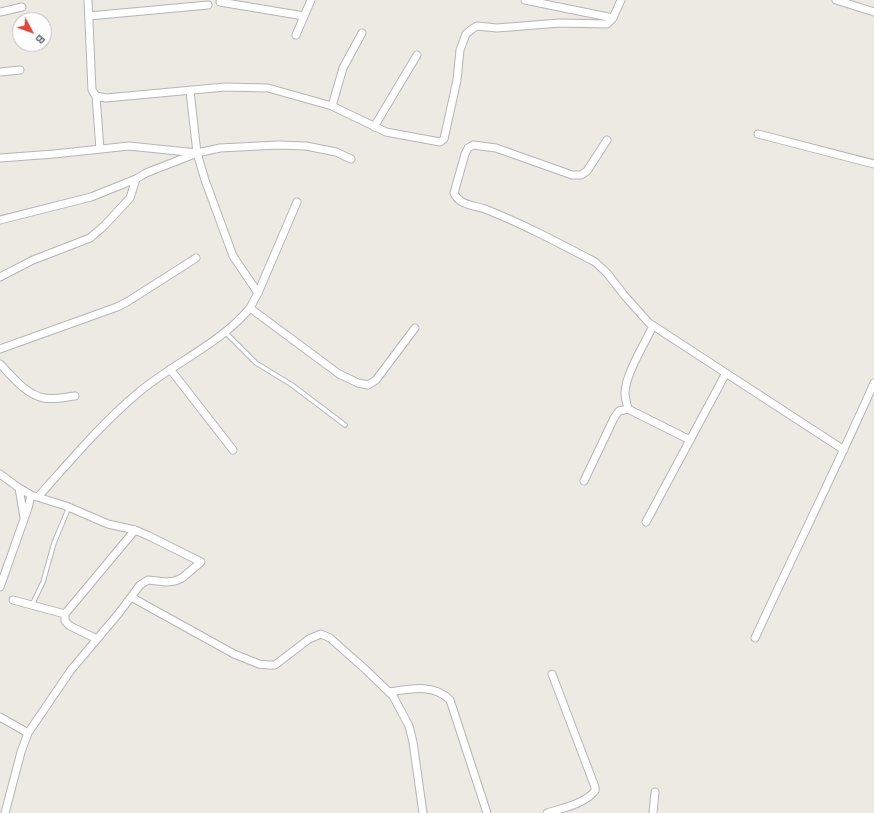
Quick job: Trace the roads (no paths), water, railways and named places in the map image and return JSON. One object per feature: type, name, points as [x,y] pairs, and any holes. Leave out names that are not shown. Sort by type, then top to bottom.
[{"type":"street","points":[[88,0],[92,90],[96,96],[100,149]]},
{"type":"street","points":[[296,35],[311,0]]},
{"type":"street","points":[[525,0],[613,18]]},
{"type":"street","points":[[96,96],[106,98],[225,87],[268,88],[332,106],[386,132],[440,142],[444,139],[457,80],[460,50],[466,34],[477,26],[497,28],[560,22],[607,24],[613,18],[621,0]]},
{"type":"street","points":[[836,0],[874,12]]},
{"type":"street","points":[[220,2],[304,16]]},
{"type":"street","points":[[89,16],[208,5]]},
{"type":"street","points":[[0,12],[22,7]]},
{"type":"street","points":[[332,106],[343,68],[362,33]]},
{"type":"street","points":[[374,127],[417,55]]},
{"type":"street","points":[[0,72],[20,70]]},
{"type":"street","points":[[190,91],[198,153],[205,180],[233,256],[258,293]]},
{"type":"street","points":[[758,134],[874,164]]},
{"type":"street","points":[[607,140],[587,171],[581,175],[572,174],[496,148],[472,145],[468,148],[465,154],[454,194],[462,203],[508,218],[595,262],[607,273],[649,323],[844,450]]},
{"type":"street","points":[[0,220],[91,197],[136,179],[146,173],[198,153],[220,148],[278,145],[306,146],[336,152],[351,159]]},
{"type":"street","points":[[0,158],[129,146],[198,153]]},
{"type":"street","points":[[0,277],[33,260],[90,238],[104,226],[130,198],[136,179]]},
{"type":"street","points":[[0,587],[24,519],[34,496],[113,414],[140,391],[239,321],[250,308],[258,293],[297,202]]},
{"type":"street","points":[[0,350],[117,307],[196,258]]},
{"type":"street","points":[[250,308],[339,374],[358,383],[368,384],[376,380],[415,328]]},
{"type":"street","points":[[628,409],[625,394],[626,385],[634,364],[653,326]]},
{"type":"street","points":[[0,364],[23,387],[34,395],[45,399],[75,396]]},
{"type":"street","points":[[170,369],[233,450]]},
{"type":"street","points":[[646,522],[726,373]]},
{"type":"street","points":[[755,638],[874,383]]},
{"type":"street","points":[[584,481],[614,418],[619,411],[628,409],[690,440]]},
{"type":"street","points":[[0,474],[19,488],[34,496],[69,507],[108,524],[135,530],[201,562],[182,578],[176,581],[166,582],[148,580],[140,585],[71,670],[28,733],[21,752],[5,813]]},
{"type":"street","points":[[19,488],[24,519]]},
{"type":"street","points":[[97,639],[70,626],[65,621],[65,614],[135,530]]},
{"type":"street","points":[[131,597],[216,645],[260,664],[275,664],[309,639],[321,634],[330,638],[393,696],[409,726],[413,742],[423,813]]},
{"type":"street","points":[[13,600],[65,614]]},
{"type":"street","points":[[547,813],[591,796],[595,791],[595,787],[552,674]]},
{"type":"street","points":[[389,692],[425,689],[445,695],[450,700],[487,813]]},
{"type":"street","points":[[0,717],[28,733]]},
{"type":"street","points":[[653,813],[655,792]]},
{"type":"lane","points":[[225,332],[256,363],[292,385],[345,425]]},
{"type":"lane","points":[[32,605],[44,582],[54,543],[69,507]]}]
